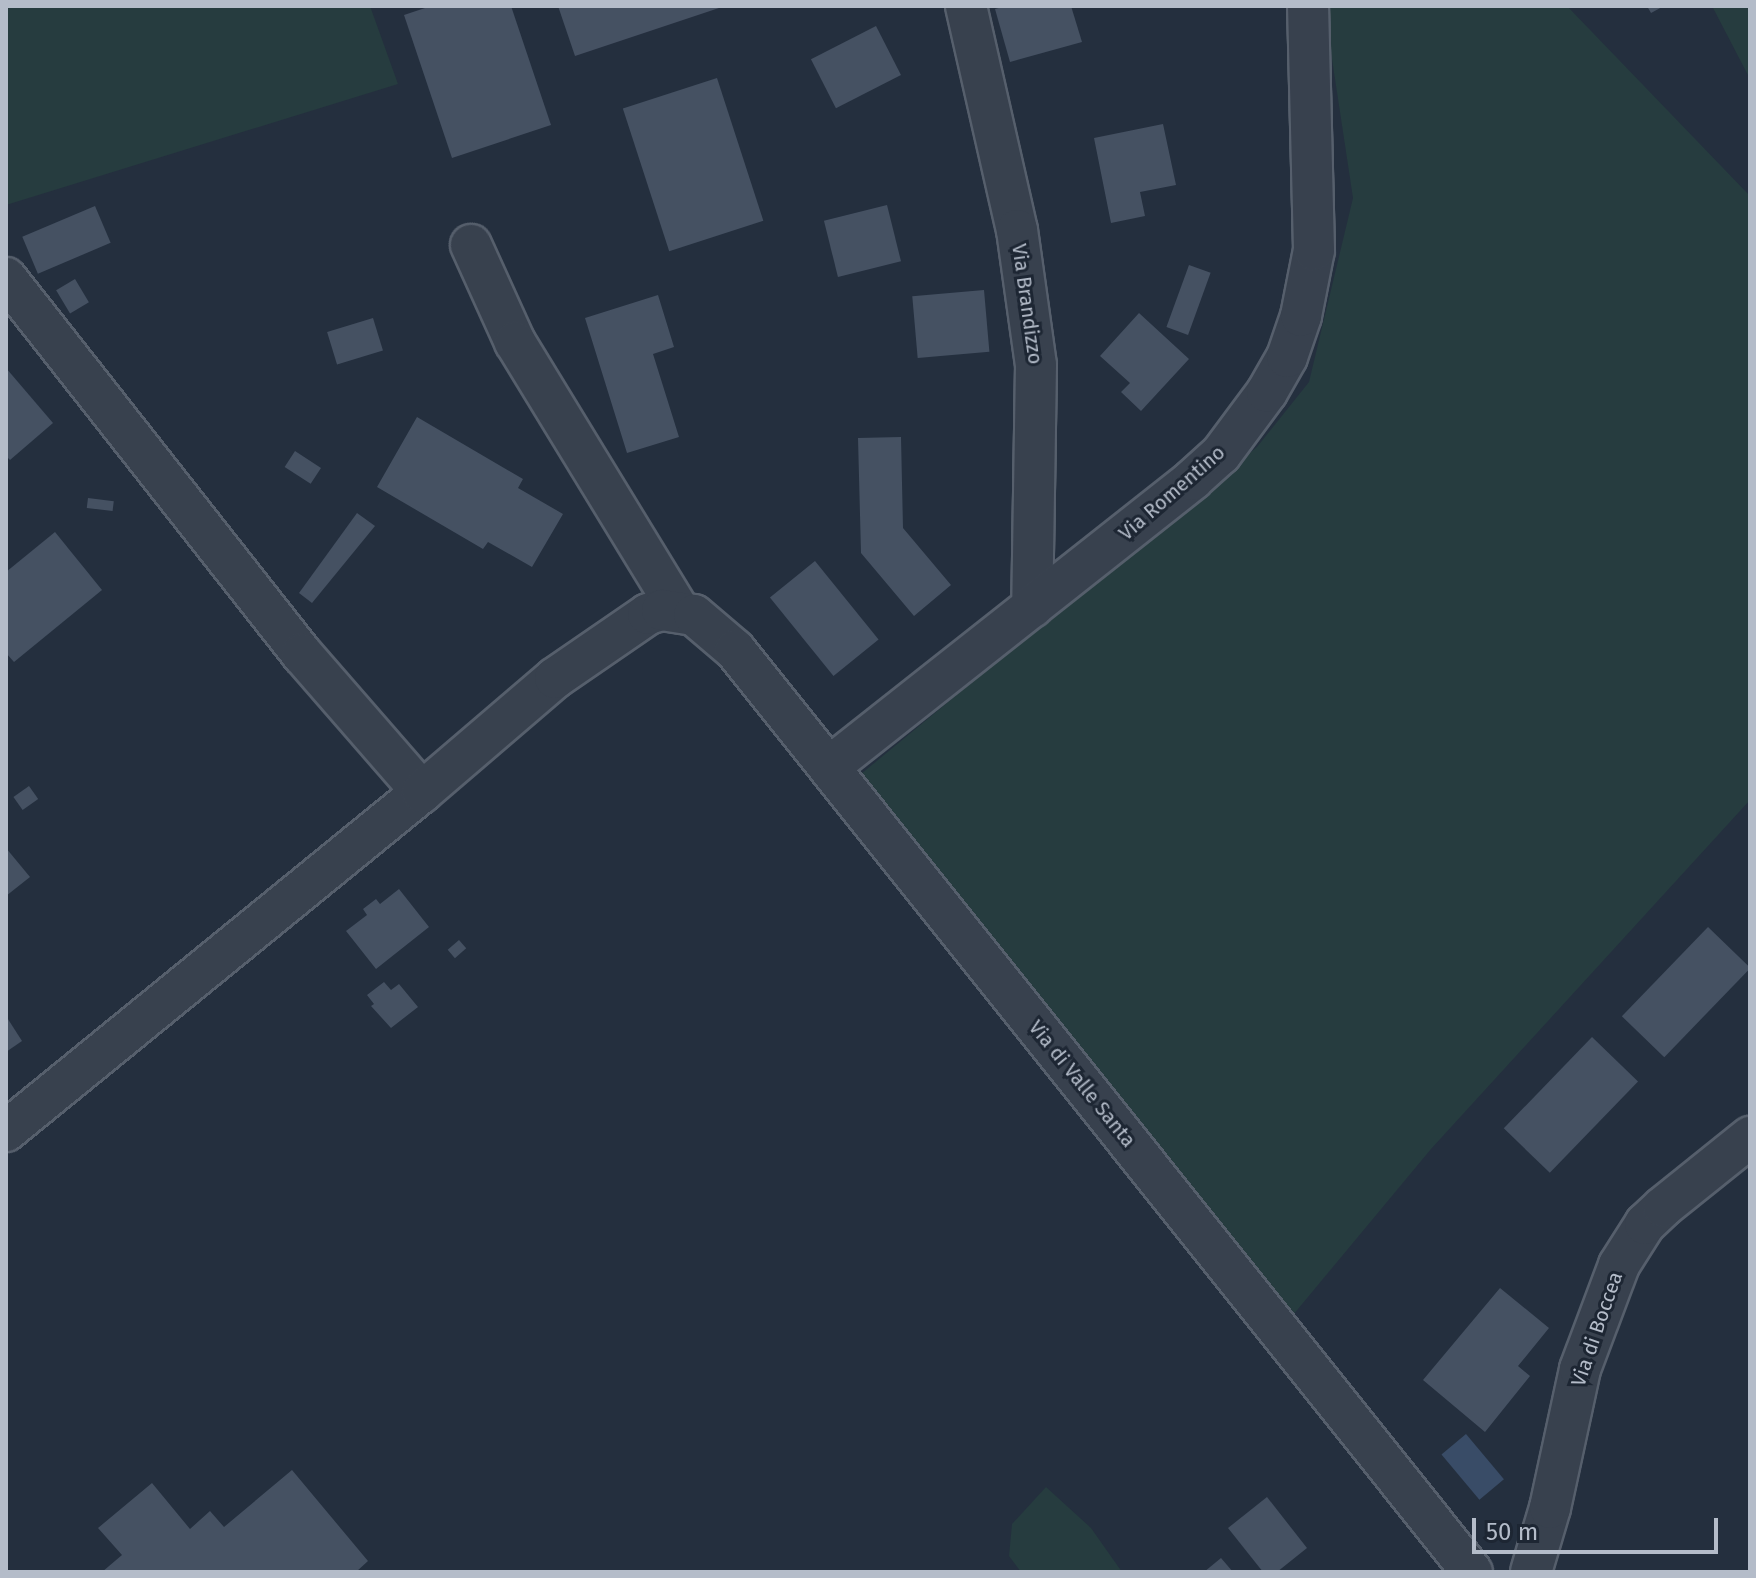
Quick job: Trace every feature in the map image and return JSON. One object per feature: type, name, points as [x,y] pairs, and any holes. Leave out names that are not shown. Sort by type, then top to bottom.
[{"type":"street","name":"Via Brandizzo","points":[[966,6],[1017,230],[1036,365],[1032,607]]},
{"type":"street","name":"Via Romentino","points":[[829,767],[1161,506],[1221,454],[1245,424],[1287,357],[1307,293],[1314,250],[1308,6]]},
{"type":"street","points":[[6,1131],[422,792],[555,678],[648,614],[679,611],[515,342],[471,245]]},
{"type":"street","points":[[6,278],[302,654],[422,792]]},
{"type":"street","name":"Via di Valle Santa","points":[[679,611],[707,624],[735,650],[1472,1572]]},
{"type":"street","name":"Via di Boccea","points":[[1531,1572],[1550,1508],[1580,1369],[1619,1265],[1645,1224],[1750,1137]]},
{"type":"green space","points":[[6,6],[370,6],[398,84],[6,205]]},
{"type":"green space","points":[[1324,6],[1567,6],[1750,196],[1750,800],[1431,1149],[1288,1321],[861,774],[1257,447],[1309,382],[1353,198]]},
{"type":"green space","points":[[1712,6],[1750,6],[1750,79]]},
{"type":"green space","points":[[1046,1487],[1091,1528],[1122,1572],[1021,1572],[1009,1556],[1012,1524]]},
{"type":"water","points":[[1466,1434],[1504,1479],[1479,1500],[1441,1455]]},
{"type":"building","points":[[431,6],[511,6],[551,125],[452,158],[404,15]]},
{"type":"building","points":[[558,6],[722,6],[722,7],[575,56]]},
{"type":"building","points":[[1006,6],[1071,6],[1082,42],[1010,62],[995,9]]},
{"type":"building","points":[[1647,6],[1664,6],[1651,13]]},
{"type":"building","points":[[876,26],[901,75],[836,108],[811,59]]},
{"type":"building","points":[[717,78],[763,221],[669,251],[623,109]]},
{"type":"building","points":[[1163,124],[1176,185],[1140,192],[1145,216],[1111,223],[1094,138]]},
{"type":"building","points":[[887,205],[901,261],[838,277],[824,221]]},
{"type":"building","points":[[95,206],[111,243],[38,274],[22,237]]},
{"type":"building","points":[[1189,265],[1211,273],[1188,335],[1166,327]]},
{"type":"building","points":[[75,279],[89,302],[70,313],[56,290]]},
{"type":"building","points":[[984,290],[989,352],[918,358],[912,296]]},
{"type":"building","points":[[658,295],[674,347],[653,354],[679,437],[627,453],[585,318]]},
{"type":"building","points":[[1139,313],[1189,359],[1141,411],[1121,392],[1130,383],[1100,356]]},
{"type":"building","points":[[373,318],[383,351],[337,365],[327,332]]},
{"type":"building","points":[[6,368],[53,423],[10,460],[6,456]]},
{"type":"building","points":[[417,417],[523,479],[518,488],[563,514],[532,567],[488,542],[483,549],[377,487]]},
{"type":"building","points":[[901,437],[903,528],[951,585],[914,616],[861,553],[858,438]]},
{"type":"building","points":[[295,451],[321,468],[311,484],[285,467]]},
{"type":"building","points":[[88,498],[114,501],[113,511],[87,508]]},
{"type":"building","points":[[357,513],[375,526],[312,603],[299,593]]},
{"type":"building","points":[[55,532],[102,590],[14,662],[6,653],[6,572]]},
{"type":"building","points":[[815,561],[879,639],[833,676],[770,598]]},
{"type":"building","points":[[29,786],[38,799],[23,810],[13,797]]},
{"type":"building","points":[[6,848],[30,877],[6,896]]},
{"type":"building","points":[[399,889],[429,927],[376,969],[346,931],[367,915],[363,909],[376,899],[380,904]]},
{"type":"building","points":[[1708,927],[1750,968],[1664,1057],[1622,1016]]},
{"type":"building","points":[[459,940],[466,948],[455,958],[448,950]]},
{"type":"building","points":[[384,982],[391,990],[399,984],[418,1007],[391,1028],[371,1006],[374,1004],[367,995]]},
{"type":"building","points":[[6,1016],[22,1041],[6,1052]]},
{"type":"building","points":[[1592,1037],[1638,1081],[1550,1173],[1504,1128]]},
{"type":"building","points":[[1500,1288],[1549,1328],[1518,1366],[1530,1376],[1485,1432],[1423,1380]]},
{"type":"building","points":[[292,1470],[368,1561],[356,1572],[102,1572],[122,1555],[98,1528],[152,1483],[190,1529],[210,1511],[224,1527]]},
{"type":"building","points":[[1267,1497],[1307,1548],[1277,1572],[1263,1572],[1228,1528]]},
{"type":"building","points":[[1221,1558],[1233,1572],[1204,1572]]}]
